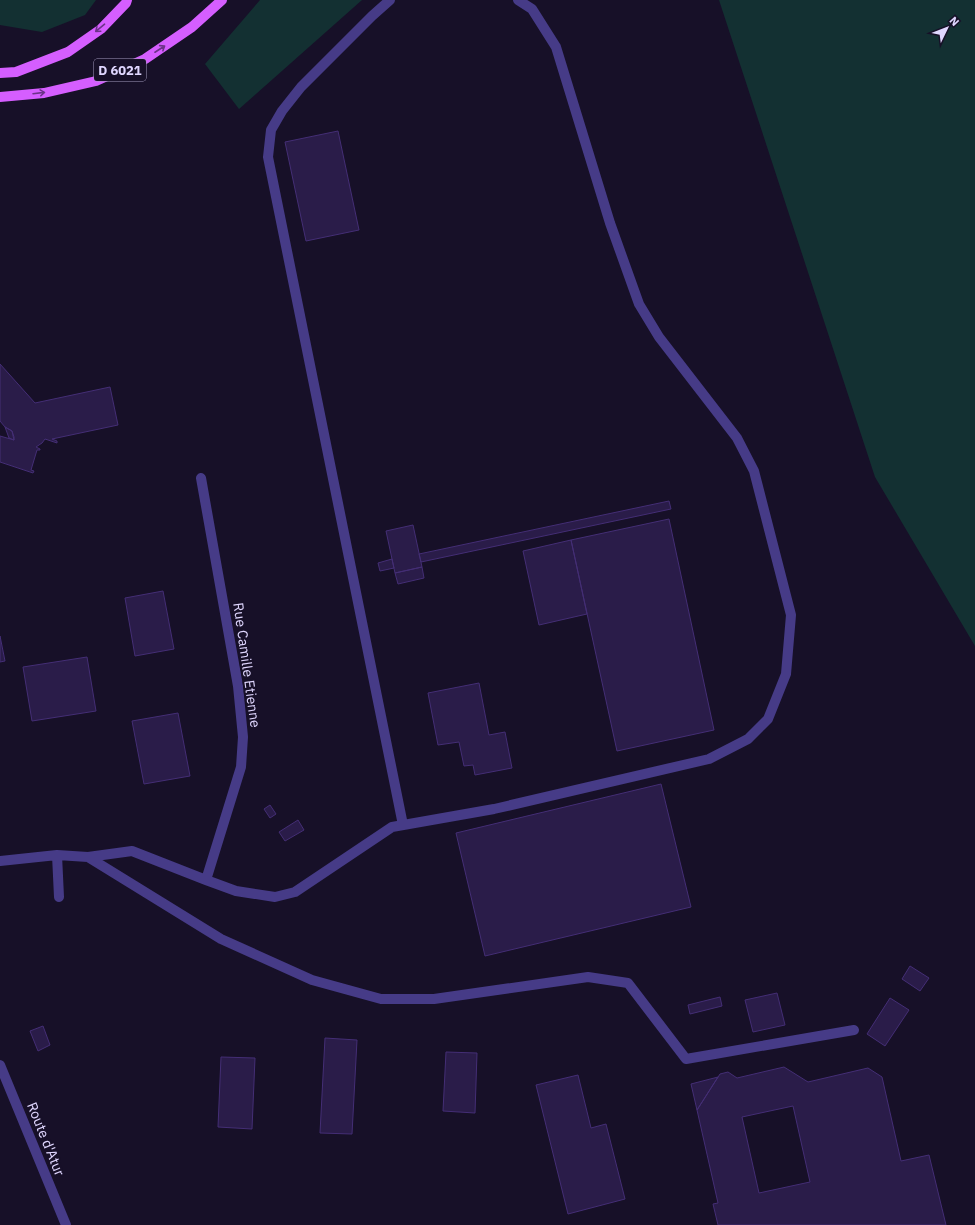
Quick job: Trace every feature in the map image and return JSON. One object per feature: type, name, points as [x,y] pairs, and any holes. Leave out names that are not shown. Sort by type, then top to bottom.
[{"type":"main road","name":"D 6021","points":[[0,73],[16,72],[68,52],[101,29],[126,3],[127,0]]},
{"type":"main road","name":"D 6021","points":[[0,97],[44,93],[96,81],[145,59],[192,28],[222,0]]},
{"type":"street","points":[[390,0],[301,87],[282,111],[271,130],[268,157],[403,825]]},
{"type":"street","points":[[0,861],[57,855],[88,857],[132,851],[236,891],[275,897],[295,892],[392,827],[494,809],[709,759],[748,739],[768,719],[786,674],[791,615],[754,471],[737,438],[658,337],[638,304],[610,224],[556,47],[532,9],[518,0]]},
{"type":"street","name":"Rue Camille Etienne","points":[[201,478],[238,686],[243,737],[241,767],[206,880]]},
{"type":"street","points":[[57,855],[59,897]]},
{"type":"street","points":[[88,857],[221,939],[312,980],[381,999],[434,999],[588,977],[628,983],[686,1059],[854,1030]]},
{"type":"street","name":"Route d'Atur","points":[[0,1064],[66,1225]]},
{"type":"green space","points":[[0,0],[96,0],[85,15],[42,32],[0,25]]},
{"type":"green space","points":[[260,0],[362,0],[239,109],[205,64]]},
{"type":"green space","points":[[719,0],[975,0],[975,646],[875,477]]},
{"type":"building","points":[[338,131],[359,230],[306,241],[285,142]]},
{"type":"building","points":[[0,364],[35,403],[110,387],[118,425],[52,439],[57,441],[57,443],[45,439],[36,447],[40,450],[37,450],[31,470],[34,471],[33,473],[0,462],[0,436],[14,440],[14,437],[12,431],[5,427],[0,421]]},
{"type":"building","points":[[5,427],[12,431],[14,440],[9,438]]},
{"type":"building","points":[[669,501],[671,509],[421,562],[419,554]]},
{"type":"building","points":[[669,519],[714,730],[617,751],[571,540]]},
{"type":"building","points":[[413,525],[422,567],[395,573],[386,531]]},
{"type":"building","points":[[571,540],[587,614],[539,625],[523,551]]},
{"type":"building","points":[[392,559],[394,568],[380,571],[378,563]]},
{"type":"building","points":[[422,567],[424,578],[398,584],[395,573]]},
{"type":"building","points":[[163,591],[174,649],[135,656],[125,598]]},
{"type":"building","points":[[0,636],[5,661],[0,662]]},
{"type":"building","points":[[87,657],[96,711],[32,721],[23,667]]},
{"type":"building","points":[[479,683],[489,735],[505,732],[512,768],[475,775],[473,765],[464,766],[459,742],[438,745],[428,693]]},
{"type":"building","points":[[178,713],[190,776],[144,784],[132,721]]},
{"type":"building","points":[[661,784],[691,907],[485,956],[456,833]]},
{"type":"building","points":[[270,805],[276,814],[270,818],[264,809]]},
{"type":"building","points":[[298,820],[304,830],[285,841],[279,832]]},
{"type":"building","points":[[910,966],[929,978],[920,991],[902,979]]},
{"type":"building","points":[[777,993],[785,1025],[753,1032],[745,1000]]},
{"type":"building","points":[[720,997],[722,1006],[690,1014],[688,1005]]},
{"type":"building","points":[[890,998],[909,1010],[885,1046],[867,1034]]},
{"type":"building","points":[[43,1026],[50,1045],[38,1051],[30,1031]]},
{"type":"building","points":[[325,1038],[357,1040],[352,1134],[320,1133]]},
{"type":"building","points":[[446,1052],[477,1053],[475,1113],[443,1111]]},
{"type":"building","points":[[221,1057],[255,1058],[252,1129],[218,1127]]},
{"type":"building","points":[[784,1067],[808,1082],[868,1068],[882,1077],[901,1161],[929,1155],[946,1225],[718,1225],[713,1204],[718,1203],[697,1110],[720,1074],[728,1072],[737,1078]],"holes":[[[793,1106],[810,1182],[759,1193],[742,1117]]]},
{"type":"building","points":[[578,1075],[591,1128],[606,1124],[625,1199],[568,1214],[536,1085]]},
{"type":"building","points":[[718,1077],[697,1110],[691,1084]]}]
